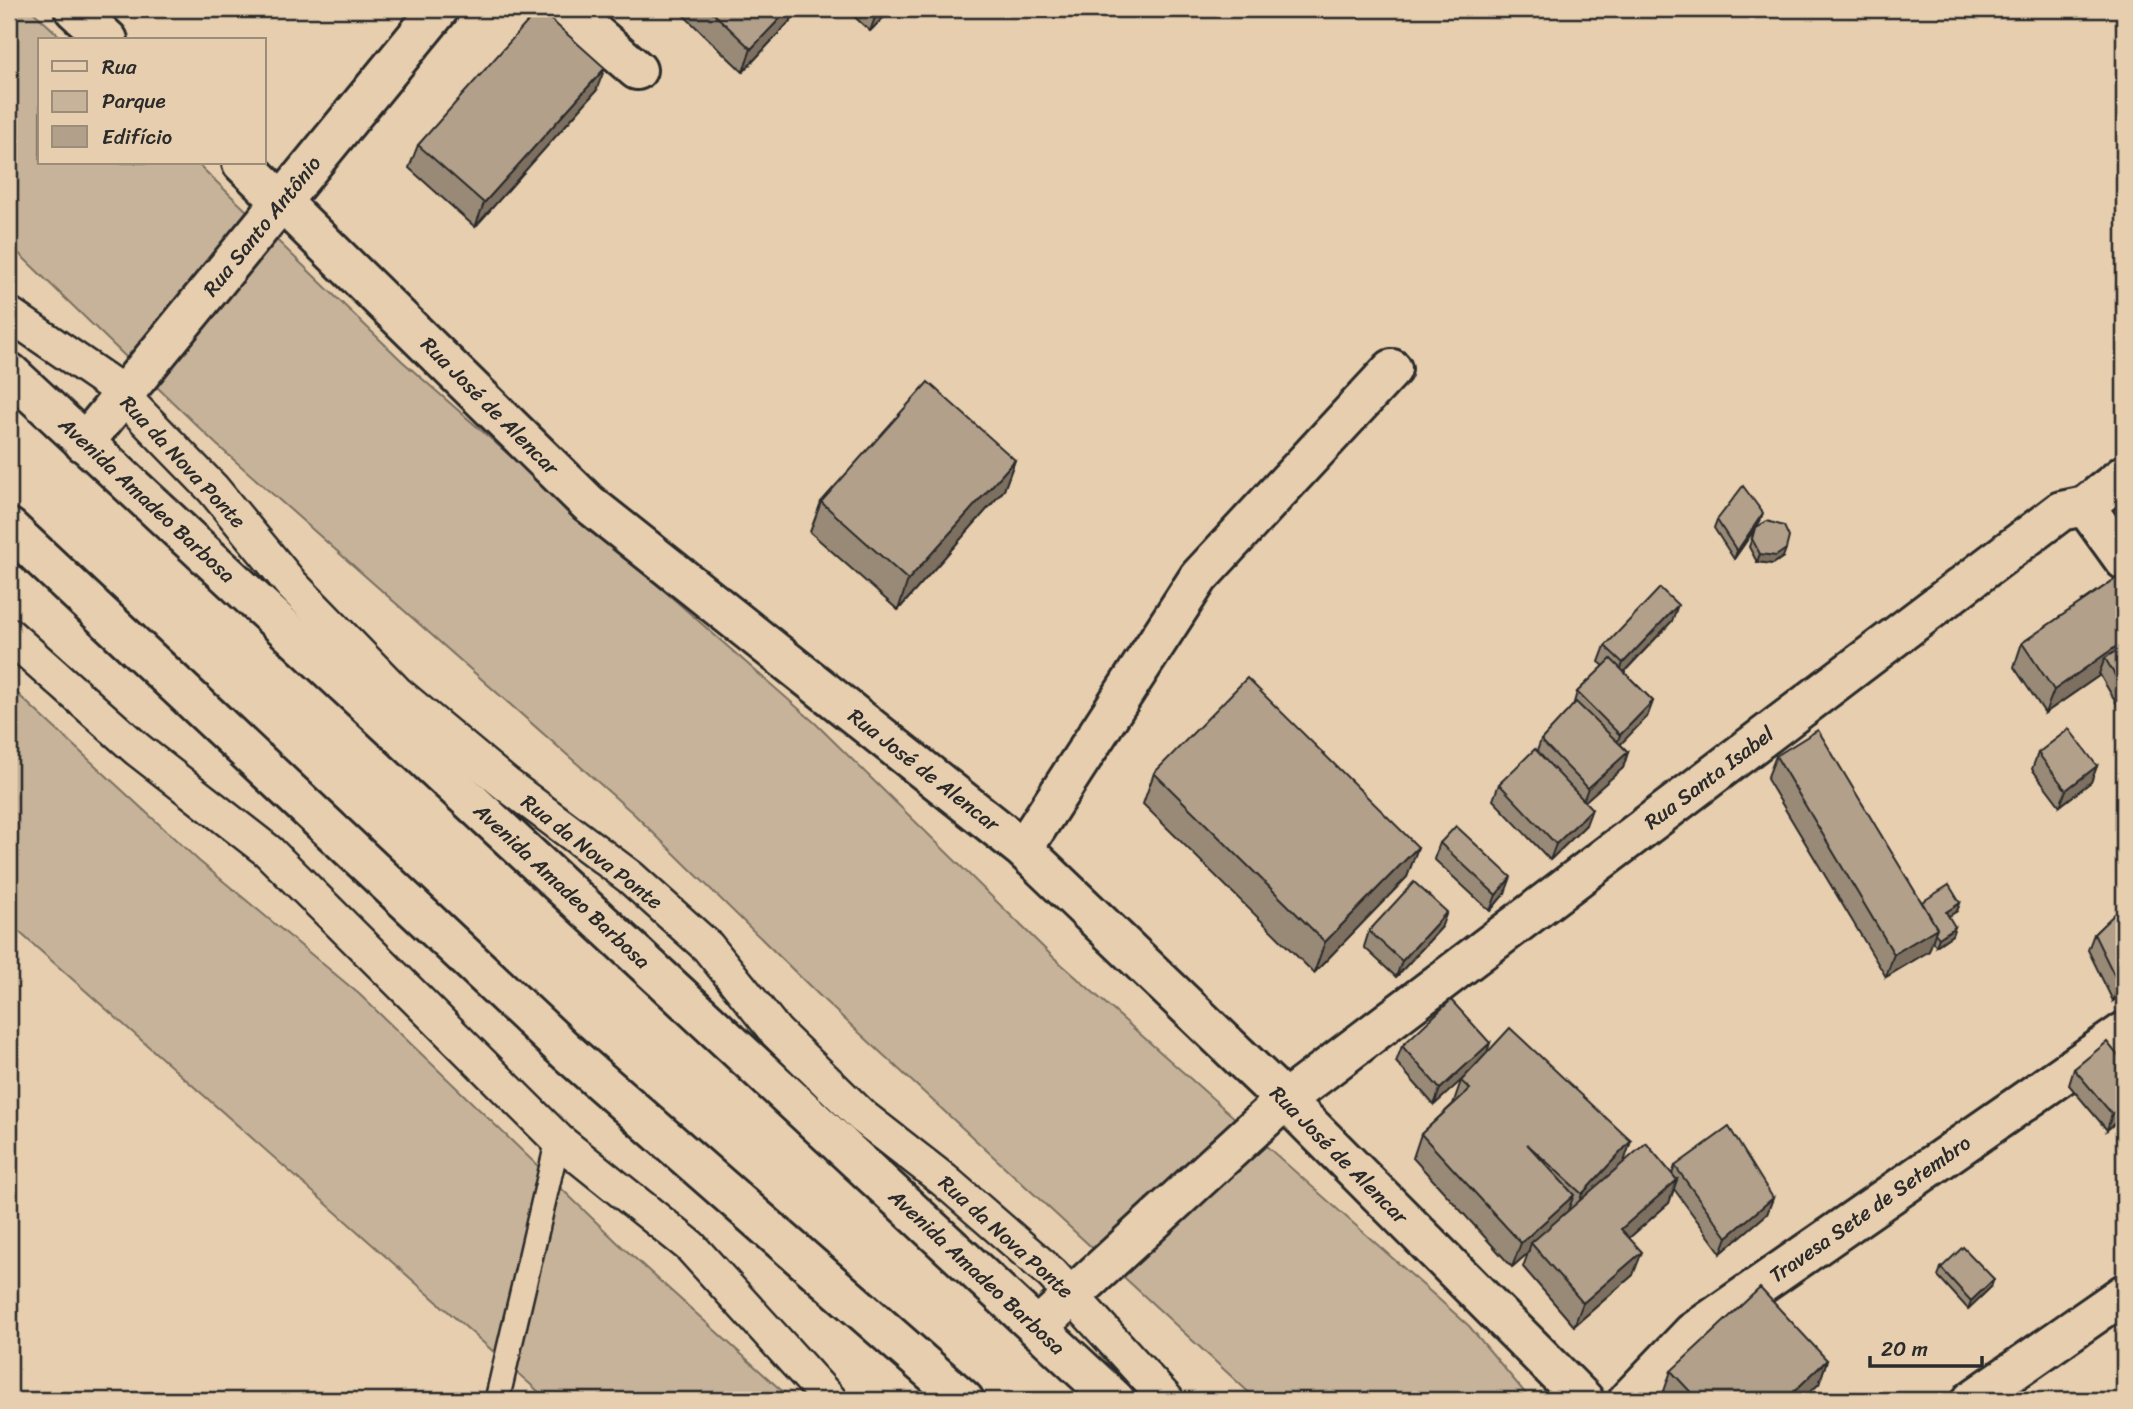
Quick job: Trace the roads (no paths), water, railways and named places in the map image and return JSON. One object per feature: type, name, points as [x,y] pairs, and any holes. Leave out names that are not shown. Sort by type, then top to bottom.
[{"type":"street","points":[[74,9],[106,38]]},
{"type":"street","name":"Rua Santo Antônio","points":[[85,443],[439,9]]},
{"type":"street","points":[[566,9],[637,70]]},
{"type":"street","name":"Rua José de Alencar","points":[[243,164],[284,201],[588,503],[1023,849],[1285,1100],[1584,1400]]},
{"type":"street","name":"Rua da Nova Ponte","points":[[9,314],[110,384],[213,489],[292,585],[397,693],[506,784],[630,877],[708,947],[776,1032],[863,1117],[946,1181],[1052,1274],[1167,1400]]},
{"type":"street","points":[[1023,849],[1199,577],[1392,369]]},
{"type":"street","name":"Avenida Amadeo Barbosa","points":[[9,372],[1115,1400]]},
{"type":"street","name":"Rua Santa Isabel","points":[[1037,1328],[1285,1100],[2061,511],[2085,506],[2124,475]]},
{"type":"street","points":[[2085,506],[2124,560]]},
{"type":"street","points":[[9,528],[567,1052],[964,1400]]},
{"type":"street","points":[[9,635],[137,749],[268,852],[558,1140],[691,1246],[830,1400]]},
{"type":"street","name":"Travesa Sete de Setembro","points":[[1628,1400],[1693,1332],[2124,1032]]},
{"type":"street","points":[[1972,1400],[2124,1294]]},
{"type":"lane","points":[[497,1400],[558,1140]]}]
